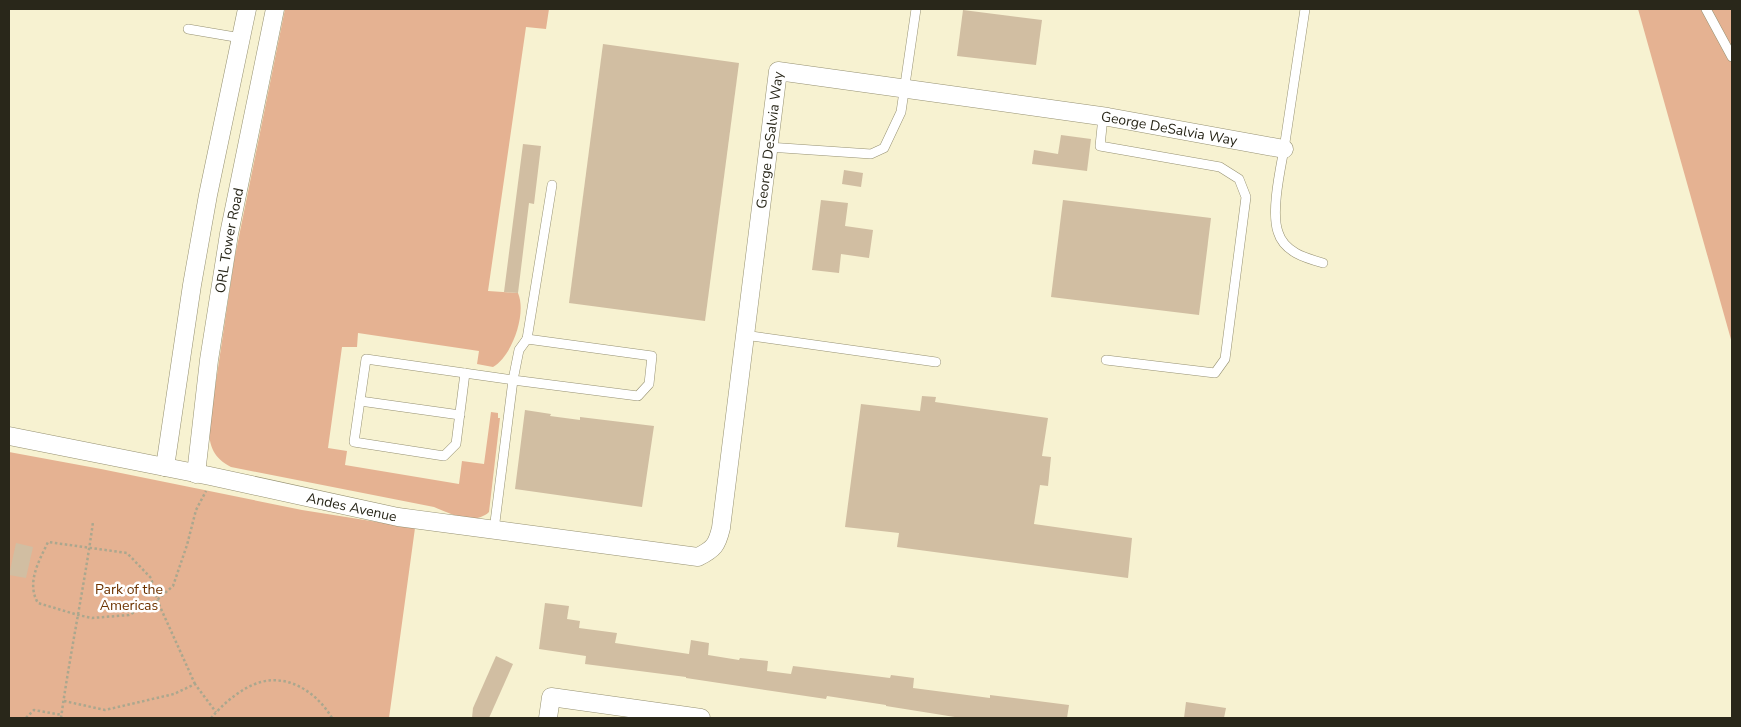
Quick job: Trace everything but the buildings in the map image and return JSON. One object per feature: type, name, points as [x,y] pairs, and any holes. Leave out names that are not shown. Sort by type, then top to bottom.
[{"type":"street","name":"ORL Tower Road","points":[[165,467],[192,285],[208,195],[246,9]]},
{"type":"street","name":"ORL Tower Road","points":[[203,475],[208,360],[229,234],[275,9]]},
{"type":"street","points":[[240,38],[269,43]]},
{"type":"street","name":"George DeSalvia Way","points":[[698,557],[709,552],[718,542],[721,528],[778,71],[1103,116],[1284,150]]},
{"type":"street","name":"Andes Avenue","points":[[9,436],[398,517],[698,557]]},
{"type":"street","points":[[548,718],[551,697],[701,718]]},
{"type":"lane","points":[[768,147],[871,154],[884,148],[902,112],[916,9]]},
{"type":"lane","points":[[1305,9],[1276,214],[1278,232],[1284,243],[1292,251],[1304,258],[1323,263]]},
{"type":"lane","points":[[1706,9],[1732,57]]},
{"type":"lane","points":[[188,29],[240,38]]},
{"type":"lane","points":[[1103,116],[1100,146],[1220,167],[1239,178],[1246,197],[1225,359],[1215,373],[1106,360]]},
{"type":"lane","points":[[494,530],[513,380],[519,350],[527,339],[552,185]]},
{"type":"lane","points":[[744,335],[936,362]]},
{"type":"lane","points":[[465,373],[456,444],[444,456],[354,442],[366,359],[638,396],[649,384],[652,356],[527,339]]},
{"type":"lane","points":[[360,401],[460,415]]},
{"type":"path","points":[[203,475],[205,494],[196,510],[173,586],[157,600],[129,615],[92,618],[38,603],[33,594],[33,578],[48,542],[127,553],[151,578],[157,600],[195,684],[216,712]]},
{"type":"path","points":[[26,718],[34,710],[61,716],[93,522]]},
{"type":"path","points":[[211,718],[233,696],[261,682],[283,681],[314,695],[332,718]]},
{"type":"path","points":[[64,701],[105,710],[174,694],[195,684]]},
{"type":"green space","points":[[285,9],[549,9],[546,29],[526,27],[488,291],[518,293],[521,312],[512,344],[500,362],[493,367],[477,364],[479,351],[358,333],[357,347],[342,347],[328,448],[347,451],[345,465],[459,484],[462,461],[484,464],[491,412],[498,413],[498,418],[500,418],[489,512],[483,516],[476,518],[462,517],[434,507],[231,467],[220,460],[211,446],[209,428],[234,261]]},
{"type":"green space","points":[[1638,9],[1732,9],[1732,343]]},
{"type":"green space","name":"Park of the Americas","points":[[9,452],[302,510],[415,528],[389,718],[9,718]]}]
